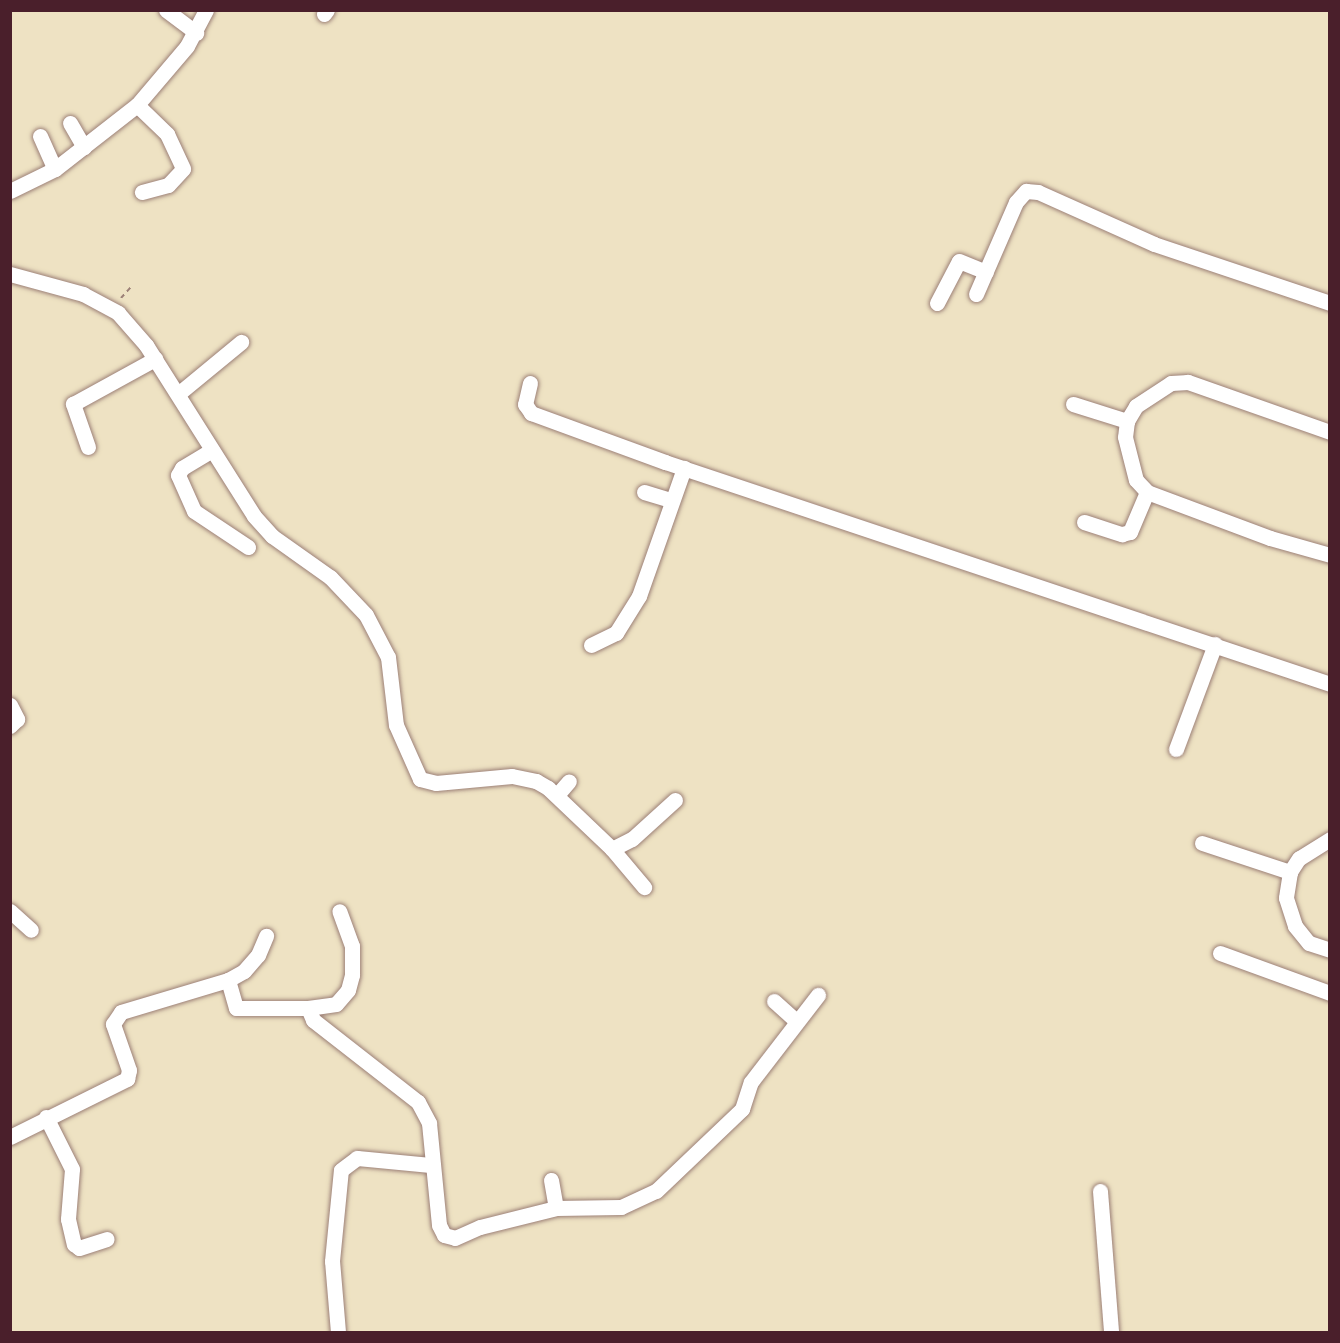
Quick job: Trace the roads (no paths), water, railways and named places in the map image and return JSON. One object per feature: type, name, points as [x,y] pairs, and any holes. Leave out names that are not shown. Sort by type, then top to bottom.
[{"type":"street","points":[[166,10],[196,33]]},
{"type":"street","points":[[10,191],[55,169],[137,105],[196,33],[206,10]]},
{"type":"street","points":[[137,105],[167,134],[183,169],[168,185],[142,192]]},
{"type":"street","points":[[70,123],[84,147]]},
{"type":"street","points":[[40,136],[55,169]]},
{"type":"street","points":[[976,294],[1016,202],[1026,190],[1038,192],[1154,244],[1329,303]]},
{"type":"street","points":[[937,303],[959,261],[986,272]]},
{"type":"street","points":[[10,274],[100,301],[118,313],[155,359],[262,526],[330,577],[379,636],[388,657],[396,725],[420,779],[436,783],[526,777],[557,795],[612,849],[644,887]]},
{"type":"street","points":[[178,394],[242,342]]},
{"type":"street","points":[[88,447],[73,404],[155,359]]},
{"type":"street","points":[[1329,432],[1188,382],[1170,383],[1152,391],[1136,406],[1127,421],[1125,437],[1128,456],[1136,480],[1147,492],[1270,538],[1329,555]]},
{"type":"street","points":[[530,383],[525,404],[531,412],[684,468],[1329,684]]},
{"type":"street","points":[[1073,404],[1127,421]]},
{"type":"street","points":[[212,450],[182,468],[178,475],[194,511],[248,547]]},
{"type":"street","points":[[591,645],[616,633],[633,607],[684,468]]},
{"type":"street","points":[[644,492],[671,500]]},
{"type":"street","points":[[1084,522],[1122,534],[1130,532],[1147,492]]},
{"type":"street","points":[[1176,749],[1215,644]]},
{"type":"street","points":[[10,705],[17,719],[10,726]]},
{"type":"street","points":[[557,795],[569,781]]},
{"type":"street","points":[[612,849],[632,839],[675,800]]},
{"type":"street","points":[[1329,839],[1312,847],[1290,872],[1286,898],[1295,926],[1310,943],[1329,950]]},
{"type":"street","points":[[1202,843],[1290,872]]},
{"type":"street","points":[[228,980],[234,1005],[240,1010],[308,1008],[336,1004],[348,990],[352,975],[352,946],[339,911]]},
{"type":"street","points":[[10,912],[31,930]]},
{"type":"street","points":[[10,1137],[46,1117],[127,1079],[129,1070],[113,1024],[121,1012],[228,980],[244,971],[258,955],[266,936]]},
{"type":"street","points":[[1220,953],[1329,993]]},
{"type":"street","points":[[308,1008],[319,1025],[418,1101],[429,1123],[431,1165],[439,1225],[447,1237],[556,1208],[621,1207],[656,1191],[742,1109],[751,1082],[795,1020],[818,995]]},
{"type":"street","points":[[774,1001],[795,1020]]},
{"type":"street","points":[[46,1117],[72,1169],[68,1219],[74,1244],[79,1248],[106,1239]]},
{"type":"street","points":[[338,1332],[332,1261],[341,1170],[357,1158],[431,1165]]},
{"type":"street","points":[[551,1180],[556,1208]]},
{"type":"street","points":[[1100,1191],[1111,1332]]}]
